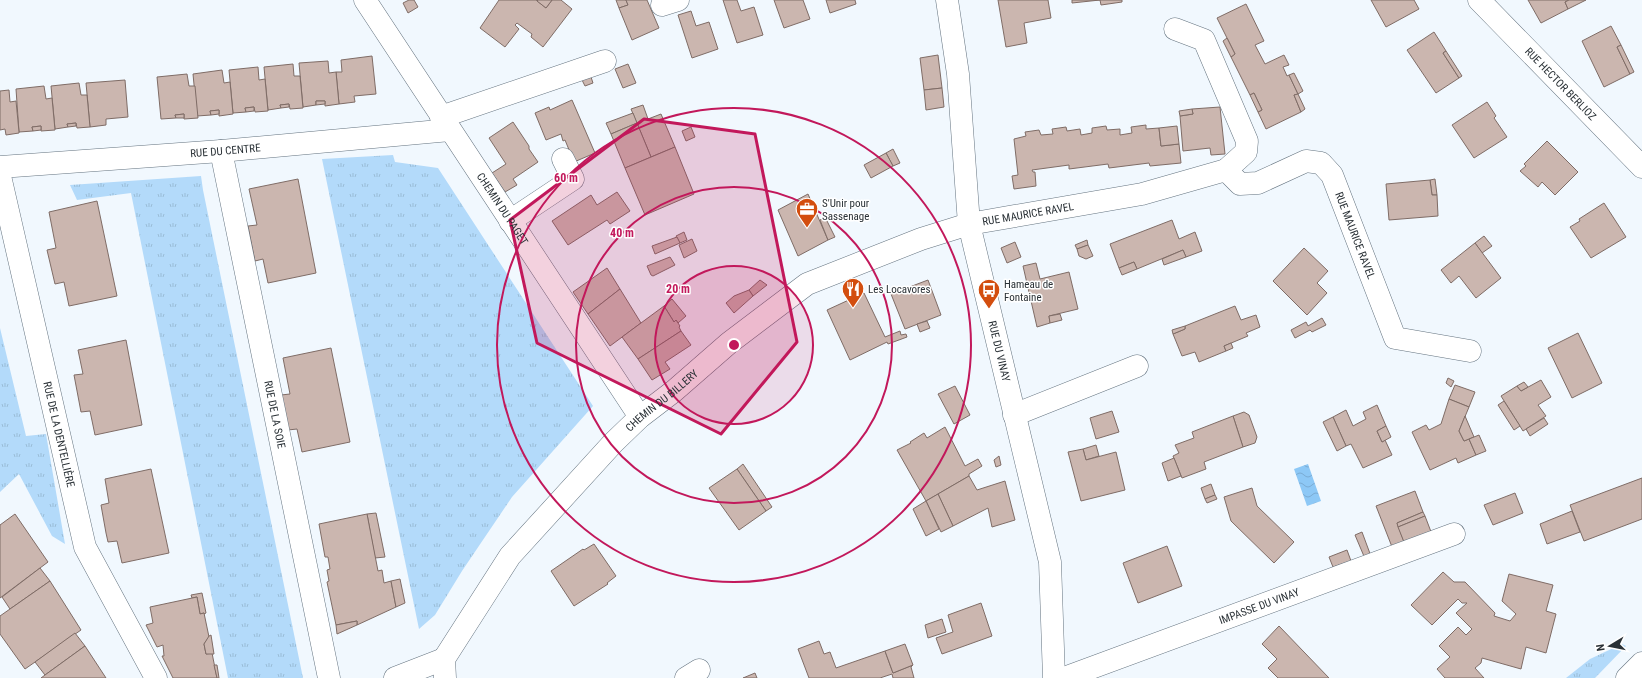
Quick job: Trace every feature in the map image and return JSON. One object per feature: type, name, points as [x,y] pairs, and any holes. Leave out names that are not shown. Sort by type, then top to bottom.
[{"type":"street","name":"CHEMIN DU PAGET","points":[[365,0],[640,417]]},
{"type":"street","name":"RUE DU VINAY","points":[[947,0],[958,74],[969,224],[1050,562],[1054,678]]},
{"type":"street","name":"RUE HECTOR BERLIOZ","points":[[1479,0],[1642,167]]},
{"type":"street","name":"RUE MAURICE RAVEL","points":[[969,224],[1142,194],[1226,170],[1246,152],[1247,141],[1204,40],[1175,29]]},
{"type":"street","name":"RUE DU CENTRE","points":[[0,167],[221,151],[446,123],[605,60]]},
{"type":"street","name":"RUE DE LA SOIE","points":[[221,151],[329,678]]},
{"type":"street","points":[[510,221],[573,179],[563,159]]},
{"type":"street","name":"RUE MAURICE RAVEL","points":[[1226,170],[1240,184],[1258,183],[1306,161],[1321,163],[1332,175],[1395,338],[1470,351]]},
{"type":"street","name":"RUE DE LA DENTELLIÈRE","points":[[0,176],[85,547],[156,678]]},
{"type":"street","name":"CHEMIN DU BILLERY","points":[[444,668],[510,556],[613,443],[640,417],[674,391],[729,343],[807,284],[922,240],[969,224]]},
{"type":"street","points":[[1014,415],[1137,366]]},
{"type":"street","name":"IMPASSE DU VINAY","points":[[1064,678],[1454,534]]},
{"type":"street","points":[[1627,678],[1642,663]]},
{"type":"street","points":[[395,678],[444,668]]},
{"type":"highlighted area","points":[[644,119],[755,134],[797,342],[721,434],[537,343],[510,220]]},
{"type":"green space","points":[[393,155],[395,162],[438,168],[593,406],[512,497],[462,571],[435,615],[419,629],[322,159]]},
{"type":"green space","points":[[201,176],[303,678],[228,678],[131,193],[77,200],[70,185]]},
{"type":"green space","points":[[0,328],[26,436],[46,434],[65,544],[52,536],[19,474],[0,492]]},
{"type":"green space","points":[[1622,644],[1626,646],[1595,678],[1566,678],[1590,659]]},
{"type":"water","points":[[1308,464],[1321,501],[1307,506],[1294,469]]},
{"type":"building","points":[[409,0],[414,0],[418,7],[408,13],[403,3]]},
{"type":"building","points":[[499,0],[536,0],[546,8],[552,0],[561,0],[572,9],[543,47],[531,37],[532,34],[517,23],[515,25],[519,29],[505,47],[480,28]]},
{"type":"building","points":[[552,0],[546,8],[537,1]]},
{"type":"building","points":[[616,0],[626,0],[628,5],[619,8]]},
{"type":"building","points":[[626,0],[647,0],[659,28],[632,40],[619,8],[628,5]]},
{"type":"building","points":[[723,0],[737,0],[741,11],[754,7],[763,35],[737,43]]},
{"type":"building","points":[[774,0],[803,0],[810,19],[784,28]]},
{"type":"building","points":[[826,0],[855,0],[856,4],[830,13]]},
{"type":"building","points":[[998,0],[1048,0],[1051,18],[1024,23],[1027,43],[1006,47]]},
{"type":"building","points":[[1072,0],[1100,0],[1072,3]]},
{"type":"building","points":[[1100,0],[1122,0],[1122,2],[1101,5]]},
{"type":"building","points":[[1371,0],[1414,0],[1419,9],[1386,27]]},
{"type":"building","points":[[1528,0],[1569,0],[1565,2],[1568,9],[1541,23]]},
{"type":"building","points":[[1569,0],[1586,0],[1568,9],[1565,2]]},
{"type":"building","points":[[1246,4],[1264,41],[1255,45],[1265,64],[1284,55],[1289,65],[1283,67],[1287,76],[1289,75],[1298,94],[1294,95],[1301,112],[1266,129],[1258,112],[1262,110],[1254,93],[1250,95],[1231,57],[1235,54],[1217,18]]},
{"type":"building","points":[[691,11],[696,26],[709,22],[718,49],[692,58],[678,15]]},
{"type":"building","points":[[1611,26],[1621,45],[1617,47],[1630,74],[1604,87],[1582,41]]},
{"type":"building","points":[[1434,32],[1446,51],[1443,53],[1459,78],[1436,93],[1407,50]]},
{"type":"building","points":[[1227,38],[1235,54],[1231,57],[1223,41]]},
{"type":"building","points":[[1621,45],[1634,72],[1630,74],[1617,47]]},
{"type":"building","points":[[1446,51],[1462,76],[1459,78],[1443,53]]},
{"type":"building","points":[[938,55],[942,88],[924,90],[920,58]]},
{"type":"building","points":[[372,56],[376,94],[354,96],[355,102],[339,104],[336,72],[342,72],[341,60]]},
{"type":"building","points":[[328,61],[329,73],[336,72],[339,104],[325,106],[325,101],[316,101],[316,105],[303,107],[299,63]]},
{"type":"building","points":[[293,64],[294,76],[300,76],[303,108],[290,109],[289,104],[280,105],[281,108],[268,110],[264,67]]},
{"type":"building","points":[[628,64],[636,83],[623,88],[615,69]]},
{"type":"building","points":[[258,67],[259,80],[265,79],[268,111],[255,112],[254,107],[245,108],[246,112],[233,113],[229,70]]},
{"type":"building","points":[[222,70],[224,83],[230,82],[233,114],[219,116],[219,110],[210,111],[211,115],[197,116],[193,74]]},
{"type":"building","points":[[1294,73],[1303,91],[1298,94],[1289,75]]},
{"type":"building","points":[[187,74],[189,86],[195,86],[198,118],[184,119],[184,114],[175,115],[176,118],[161,119],[157,77]]},
{"type":"building","points":[[591,77],[593,83],[585,86],[582,80]]},
{"type":"building","points":[[125,80],[128,117],[106,119],[106,125],[90,127],[86,83]]},
{"type":"building","points":[[79,83],[81,95],[87,95],[90,127],[77,128],[76,123],[67,124],[68,127],[55,129],[51,86]]},
{"type":"building","points":[[44,86],[46,99],[52,98],[55,130],[41,131],[41,126],[32,127],[33,131],[19,132],[16,89]]},
{"type":"building","points":[[942,88],[944,107],[926,110],[924,90]]},
{"type":"building","points":[[9,90],[10,102],[16,101],[19,133],[6,135],[5,129],[0,130],[0,91]]},
{"type":"building","points":[[1254,93],[1262,110],[1258,112],[1250,95]]},
{"type":"building","points":[[1298,94],[1305,109],[1301,112],[1294,95]]},
{"type":"building","points":[[572,100],[595,153],[574,162],[561,134],[546,140],[535,113],[549,107],[550,110]]},
{"type":"building","points":[[316,101],[325,101],[325,104],[316,105]]},
{"type":"building","points":[[1487,102],[1496,116],[1494,118],[1507,137],[1474,158],[1452,125]]},
{"type":"building","points":[[289,104],[289,107],[281,108],[280,105]]},
{"type":"building","points":[[643,105],[648,119],[661,114],[675,147],[651,157],[631,109]]},
{"type":"building","points":[[254,107],[254,111],[246,112],[245,108]]},
{"type":"building","points":[[1220,107],[1225,154],[1211,155],[1210,148],[1183,151],[1180,116],[1193,114],[1192,109]]},
{"type":"building","points":[[1192,109],[1193,114],[1180,116],[1179,111]]},
{"type":"building","points":[[219,110],[219,114],[211,115],[210,111]]},
{"type":"building","points":[[633,113],[637,123],[611,134],[606,123]]},
{"type":"building","points":[[184,114],[184,118],[176,118],[175,115]]},
{"type":"building","points":[[513,122],[538,162],[513,179],[517,185],[505,192],[492,173],[506,164],[489,138]]},
{"type":"building","points":[[76,123],[76,126],[68,127],[67,124]]},
{"type":"building","points":[[637,123],[651,157],[625,168],[611,134]]},
{"type":"building","points":[[1146,125],[1146,129],[1159,128],[1161,146],[1179,144],[1181,163],[1150,166],[1149,163],[1109,168],[1108,164],[1069,169],[1069,165],[1032,170],[1035,172],[1036,186],[1014,189],[1012,176],[1018,175],[1014,139],[1026,136],[1025,132],[1039,130],[1041,135],[1053,134],[1052,129],[1066,127],[1067,131],[1080,129],[1081,135],[1092,133],[1092,128],[1106,126],[1107,130],[1120,129],[1120,135],[1132,133],[1131,127]]},
{"type":"building","points":[[41,126],[41,130],[33,131],[32,127]]},
{"type":"building","points":[[1177,126],[1179,144],[1161,146],[1159,128]]},
{"type":"building","points":[[691,127],[695,137],[686,141],[682,131]]},
{"type":"building","points":[[1547,141],[1578,172],[1555,195],[1542,182],[1538,187],[1520,171],[1526,166],[1524,164]]},
{"type":"building","points":[[675,147],[694,194],[645,215],[625,168]]},
{"type":"building","points":[[893,149],[900,163],[893,166],[886,153]]},
{"type":"building","points":[[886,153],[893,166],[871,178],[864,165]]},
{"type":"building","points":[[298,179],[316,273],[268,283],[263,259],[255,261],[248,226],[257,225],[249,189]]},
{"type":"building","points":[[1435,179],[1437,195],[1432,195],[1430,180]]},
{"type":"building","points":[[1430,180],[1432,195],[1437,195],[1438,216],[1389,220],[1386,184]]},
{"type":"building","points":[[617,192],[630,211],[610,224],[607,220],[568,245],[552,221],[591,195],[597,205]]},
{"type":"building","points":[[808,194],[828,240],[798,256],[778,210]]},
{"type":"building","points":[[97,201],[117,296],[69,306],[64,282],[55,284],[47,250],[56,248],[49,212]]},
{"type":"building","points":[[1604,203],[1626,237],[1591,258],[1570,227],[1580,221],[1579,219]]},
{"type":"building","points":[[825,217],[835,237],[828,240],[820,220]]},
{"type":"building","points":[[1172,220],[1179,239],[1195,232],[1202,251],[1186,257],[1183,250],[1137,269],[1134,262],[1119,268],[1110,244]]},
{"type":"building","points":[[684,232],[687,240],[680,243],[676,236]]},
{"type":"building","points":[[1484,236],[1492,246],[1482,253],[1475,243]]},
{"type":"building","points":[[677,237],[680,243],[655,254],[652,246]]},
{"type":"building","points":[[692,239],[697,251],[684,258],[679,245]]},
{"type":"building","points":[[1087,240],[1088,245],[1077,249],[1075,245]]},
{"type":"building","points":[[1015,242],[1021,257],[1007,263],[1001,248]]},
{"type":"building","points":[[1475,243],[1501,278],[1476,298],[1459,276],[1451,283],[1441,270]]},
{"type":"building","points":[[1088,245],[1093,256],[1086,259],[1079,256],[1077,249]]},
{"type":"building","points":[[1304,248],[1328,271],[1317,283],[1327,293],[1307,315],[1273,281]]},
{"type":"building","points":[[1183,250],[1186,257],[1164,265],[1162,259]]},
{"type":"building","points":[[670,257],[675,265],[653,276],[651,275],[647,266]]},
{"type":"building","points":[[1134,262],[1137,269],[1122,275],[1119,268]]},
{"type":"building","points":[[1036,263],[1040,279],[1069,272],[1078,309],[1049,316],[1050,323],[1037,327],[1023,266]]},
{"type":"building","points":[[607,268],[620,289],[588,314],[573,292]]},
{"type":"building","points":[[760,280],[767,285],[753,296],[749,290]]},
{"type":"building","points":[[928,280],[941,315],[905,329],[891,294]]},
{"type":"building","points":[[620,289],[641,323],[610,346],[588,314]]},
{"type":"building","points":[[749,290],[753,296],[734,313],[726,303],[734,296]]},
{"type":"building","points":[[864,293],[885,337],[900,331],[901,335],[906,334],[907,337],[888,344],[887,342],[850,360],[827,310]]},
{"type":"building","points":[[672,299],[686,316],[678,323],[676,320],[674,322],[664,306]]},
{"type":"building","points":[[664,306],[674,322],[676,320],[681,331],[638,359],[622,337]]},
{"type":"building","points":[[1235,306],[1241,320],[1256,315],[1260,327],[1246,333],[1248,336],[1224,346],[1226,351],[1199,362],[1195,352],[1182,356],[1173,334],[1185,329],[1185,326]]},
{"type":"building","points":[[1060,314],[1062,320],[1050,323],[1049,316]]},
{"type":"building","points":[[1322,318],[1326,325],[1312,332],[1310,330],[1295,338],[1291,330],[1306,322],[1308,326]]},
{"type":"building","points":[[927,321],[930,328],[920,332],[917,324]]},
{"type":"building","points":[[1185,326],[1185,329],[1173,334],[1172,330]]},
{"type":"building","points":[[681,331],[691,345],[665,362],[670,369],[652,380],[638,359]]},
{"type":"building","points":[[1578,333],[1602,383],[1572,398],[1548,348]]},
{"type":"building","points":[[126,340],[142,425],[95,435],[90,411],[81,412],[74,375],[83,374],[78,350]]},
{"type":"building","points":[[1231,343],[1233,348],[1226,351],[1224,346]]},
{"type":"building","points":[[331,348],[350,442],[302,452],[297,429],[288,430],[281,395],[290,394],[283,358]]},
{"type":"building","points":[[1448,378],[1454,381],[1451,387],[1446,383]]},
{"type":"building","points":[[1541,380],[1551,397],[1538,405],[1546,416],[1523,431],[1501,396],[1517,386],[1521,391]]},
{"type":"building","points":[[1524,382],[1528,387],[1521,391],[1517,386]]},
{"type":"building","points":[[1455,385],[1475,392],[1469,407],[1449,399]]},
{"type":"building","points":[[955,386],[970,415],[954,424],[938,394]]},
{"type":"building","points":[[1449,399],[1469,407],[1459,431],[1464,441],[1469,439],[1476,455],[1458,463],[1456,458],[1430,470],[1412,432],[1426,425],[1429,430],[1441,424]]},
{"type":"building","points":[[1504,401],[1520,426],[1514,430],[1498,405]]},
{"type":"building","points":[[1377,405],[1386,426],[1377,431],[1382,442],[1385,440],[1392,455],[1363,468],[1351,444],[1346,446],[1333,417],[1346,410],[1353,426],[1366,419],[1363,412]]},
{"type":"building","points":[[1112,411],[1119,432],[1096,439],[1090,418]]},
{"type":"building","points":[[1244,412],[1249,415],[1257,437],[1255,443],[1243,447],[1233,416]]},
{"type":"building","points":[[1233,416],[1243,447],[1204,462],[1206,469],[1182,478],[1173,456],[1179,453],[1175,445],[1194,438],[1192,432]]},
{"type":"building","points":[[1465,416],[1474,437],[1464,441],[1459,431]]},
{"type":"building","points":[[1333,417],[1346,446],[1337,451],[1323,422]]},
{"type":"building","points":[[1544,418],[1548,424],[1530,436],[1526,429]]},
{"type":"building","points":[[1386,426],[1391,437],[1382,442],[1377,431]]},
{"type":"building","points":[[945,427],[965,466],[978,459],[982,466],[969,474],[969,476],[926,501],[897,450],[911,443],[910,442],[924,433],[927,438]]},
{"type":"building","points":[[1479,435],[1486,451],[1476,455],[1469,439]]},
{"type":"building","points":[[1096,445],[1099,456],[1086,460],[1083,449]]},
{"type":"building","points":[[1083,449],[1086,460],[1116,452],[1125,490],[1081,501],[1068,452]]},
{"type":"building","points":[[999,456],[1001,465],[996,467],[994,460]]},
{"type":"building","points":[[1174,458],[1181,476],[1168,481],[1162,463]]},
{"type":"building","points":[[743,464],[772,507],[766,511],[737,469]]},
{"type":"building","points":[[151,469],[169,553],[122,563],[117,541],[108,542],[106,533],[101,505],[109,503],[105,479]]},
{"type":"building","points":[[737,469],[766,511],[739,530],[709,488]]},
{"type":"building","points":[[969,476],[977,490],[1005,481],[1015,520],[992,527],[988,508],[953,526],[938,494]]},
{"type":"building","points":[[1642,478],[1642,519],[1584,541],[1570,505]]},
{"type":"building","points":[[1211,484],[1215,495],[1205,499],[1201,488]]},
{"type":"building","points":[[1252,488],[1257,506],[1294,542],[1274,563],[1231,521],[1224,497]]},
{"type":"building","points":[[1415,491],[1423,512],[1397,523],[1406,547],[1394,552],[1376,506]]},
{"type":"building","points":[[1515,493],[1523,513],[1493,525],[1484,505]]},
{"type":"building","points":[[938,494],[953,526],[941,532],[926,501]]},
{"type":"building","points":[[1215,495],[1217,499],[1207,503],[1205,499]]},
{"type":"building","points":[[926,501],[939,529],[926,536],[913,509]]},
{"type":"building","points":[[1572,511],[1580,532],[1547,544],[1540,524]]},
{"type":"building","points":[[1423,512],[1425,516],[1398,527],[1397,523]]},
{"type":"building","points":[[376,513],[385,557],[375,558],[367,514]]},
{"type":"building","points":[[15,514],[48,562],[0,598],[0,525]]},
{"type":"building","points":[[367,514],[378,571],[382,570],[384,583],[391,581],[396,607],[357,625],[357,621],[336,625],[327,582],[329,581],[327,570],[330,569],[328,557],[325,557],[319,524]]},
{"type":"building","points":[[1425,516],[1433,537],[1406,547],[1398,527]]},
{"type":"building","points":[[1362,532],[1372,559],[1366,561],[1355,535]]},
{"type":"building","points":[[594,544],[616,576],[607,583],[608,584],[574,606],[551,571],[583,549],[584,550]]},
{"type":"building","points":[[1167,546],[1182,586],[1138,603],[1123,563]]},
{"type":"building","points":[[1347,550],[1351,561],[1333,567],[1329,557]]},
{"type":"building","points":[[40,568],[50,581],[10,609],[2,597]]},
{"type":"building","points":[[1443,572],[1454,582],[1465,582],[1495,613],[1494,616],[1510,621],[1516,614],[1502,601],[1509,574],[1553,585],[1546,611],[1556,614],[1546,653],[1526,647],[1521,669],[1482,658],[1481,663],[1475,668],[1484,678],[1445,678],[1437,669],[1450,657],[1439,646],[1458,627],[1466,635],[1472,629],[1456,613],[1467,603],[1462,603],[1458,599],[1432,625],[1411,605]]},
{"type":"building","points":[[400,579],[405,603],[396,607],[391,581]]},
{"type":"building","points":[[50,581],[81,630],[25,669],[0,634],[0,616]]},
{"type":"building","points":[[202,593],[206,613],[200,614],[197,597],[192,598],[191,595]]},
{"type":"building","points":[[197,597],[200,614],[204,613],[209,637],[204,644],[206,654],[212,653],[217,678],[173,678],[162,656],[164,656],[163,645],[157,647],[146,625],[153,623],[150,607]]},
{"type":"building","points":[[981,603],[992,636],[942,654],[936,638],[953,632],[948,615]]},
{"type":"building","points":[[942,619],[946,632],[928,638],[925,625]]},
{"type":"building","points":[[357,621],[357,625],[337,634],[336,625]]},
{"type":"building","points":[[1279,626],[1329,678],[1278,678],[1268,668],[1277,659],[1262,644]]},
{"type":"building","points":[[75,633],[85,646],[45,675],[35,662]]},
{"type":"building","points":[[211,635],[214,654],[206,654],[204,644]]},
{"type":"building","points":[[819,641],[824,654],[830,652],[836,668],[885,651],[893,673],[913,665],[911,667],[914,678],[893,678],[892,674],[880,678],[809,678],[798,649]]},
{"type":"building","points":[[905,644],[913,665],[893,673],[885,651]]},
{"type":"building","points":[[85,646],[106,678],[41,678],[45,675]]},
{"type":"building","points":[[214,665],[217,665],[219,678],[217,678]]},
{"type":"building","points":[[755,673],[757,678],[743,678]]},
{"type":"place","name":"S'Unir pour Sassenage","points":[[807,228]]},
{"type":"place","name":"Les Locavores","points":[[853,308]]},
{"type":"place","name":"Hameau de Fontaine","points":[[989,310]]}]
